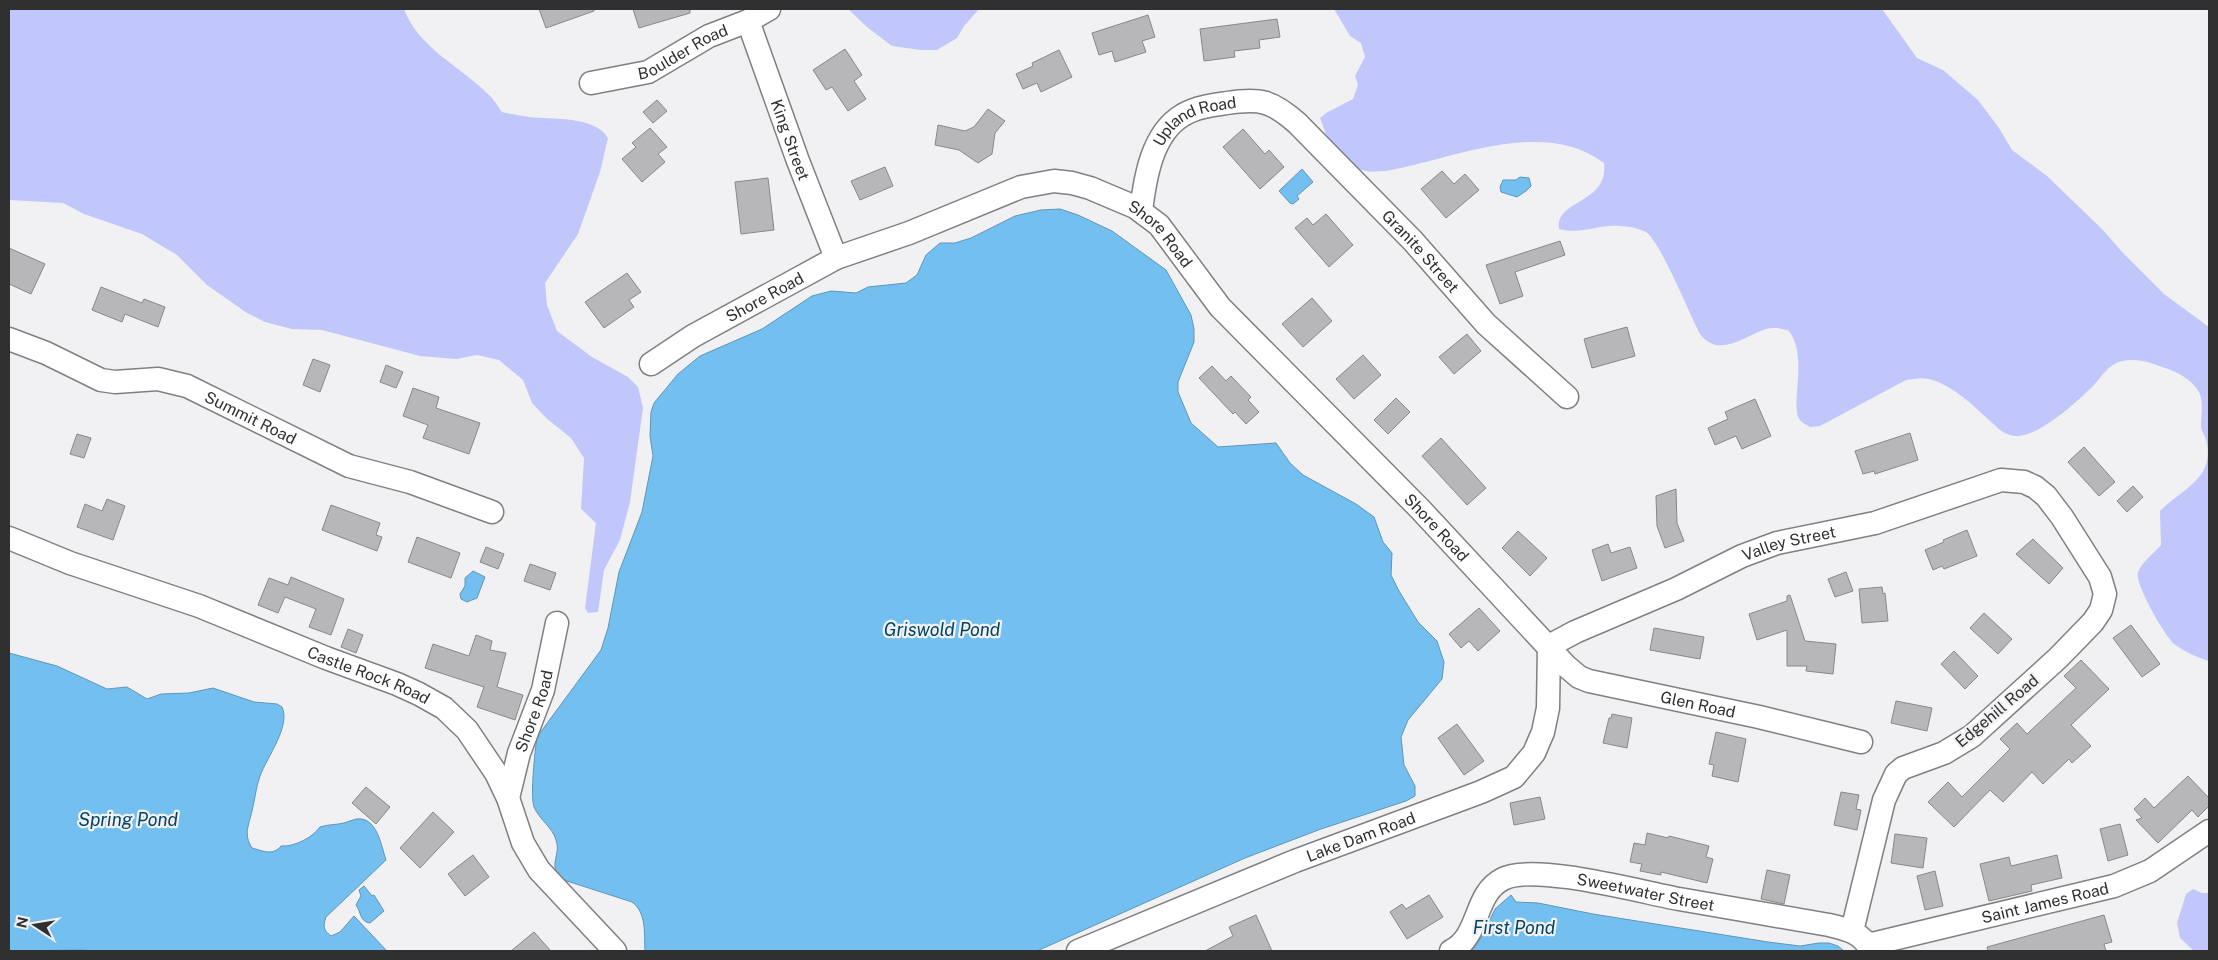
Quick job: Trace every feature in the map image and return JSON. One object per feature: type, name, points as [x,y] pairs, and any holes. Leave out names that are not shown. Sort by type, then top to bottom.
[{"type":"street","name":"Boulder Road","points":[[591,83],[648,72],[709,36],[748,21],[769,9]]},
{"type":"street","name":"King Street","points":[[748,21],[798,161],[836,258]]},
{"type":"street","name":"Upland Road","points":[[1141,211],[1154,154],[1160,139],[1172,123],[1195,109],[1214,105],[1253,100],[1274,105]]},
{"type":"street","name":"Granite Street","points":[[1274,105],[1297,123],[1413,241],[1494,332],[1567,396]]},
{"type":"street","name":"Shore Road","points":[[651,364],[693,336],[836,258],[909,233],[1021,187],[1039,182],[1061,182],[1081,186],[1103,193],[1141,211],[1158,225],[1220,307],[1399,488],[1549,646]]},
{"type":"street","name":"Summit Road","points":[[9,339],[46,353],[101,380],[116,382],[158,379],[187,386],[349,466],[410,482],[492,512]]},
{"type":"street","name":"Valley Street","points":[[1549,646],[1590,625],[1684,586],[1742,556],[1777,543],[1875,523],[2001,480],[2024,482],[2039,490]]},
{"type":"street","name":"Edgehill Road","points":[[1864,942],[1884,800],[1896,774],[1903,768],[1944,753],[1972,736],[2058,658],[2102,610],[2105,594],[2096,568],[2062,517],[2039,490]]},
{"type":"street","name":"Castle Rock Road","points":[[9,538],[70,563],[199,606],[419,694],[454,716],[496,773],[508,798],[523,843],[539,870],[615,951]]},
{"type":"street","name":"Shore Road","points":[[508,798],[519,753],[543,690],[557,623]]},
{"type":"street","name":"Glen Road","points":[[1549,646],[1566,666],[1586,680],[1759,717],[1861,742]]},
{"type":"street","name":"Lake Dam Road","points":[[1078,951],[1295,861],[1481,792],[1514,777],[1534,753],[1546,720],[1549,692],[1549,646]]},
{"type":"street","name":"Saint James Road","points":[[1864,942],[2114,886],[2150,871],[2209,830]]},
{"type":"street","name":"Sweetwater Street","points":[[1451,951],[1468,936],[1490,888],[1506,877],[1522,874],[1569,878],[1665,897],[1820,923],[1864,942]]},
{"type":"shaded area","points":[[9,9],[404,9],[411,23],[430,46],[479,86],[492,98],[502,112],[529,117],[583,122],[593,125],[602,131],[608,138],[600,172],[578,234],[545,283],[547,305],[557,331],[592,357],[628,377],[638,387],[643,408],[630,502],[620,540],[604,570],[598,612],[588,613],[585,608],[596,523],[581,509],[584,458],[571,438],[546,418],[532,403],[523,380],[499,360],[477,355],[456,359],[420,356],[322,330],[292,329],[265,322],[247,313],[207,285],[177,255],[142,234],[84,214],[63,203],[9,200]]},
{"type":"shaded area","points":[[848,9],[979,9],[964,26],[957,38],[937,50],[921,50],[892,46],[867,27]]},
{"type":"shaded area","points":[[1334,9],[1882,9],[1917,58],[1943,70],[1978,100],[1999,128],[2012,150],[2047,176],[2104,231],[2164,294],[2209,327],[2209,661],[2186,652],[2174,644],[2145,598],[2138,578],[2138,572],[2142,565],[2161,545],[2160,511],[2195,482],[2206,464],[2208,453],[2206,440],[2201,428],[2201,400],[2196,387],[2188,379],[2148,362],[2138,360],[2122,361],[2103,374],[2087,392],[2058,417],[2036,431],[2025,435],[2012,436],[2000,430],[1953,390],[1945,385],[1923,378],[1906,380],[1820,426],[1810,427],[1801,421],[1797,413],[1798,354],[1795,342],[1789,331],[1769,328],[1732,344],[1715,345],[1707,341],[1700,334],[1667,264],[1646,232],[1623,226],[1604,226],[1575,231],[1559,229],[1560,219],[1565,212],[1599,186],[1603,176],[1604,163],[1583,151],[1560,144],[1536,142],[1486,147],[1386,171],[1365,171],[1351,164],[1328,140],[1320,118],[1353,99],[1358,85],[1355,76],[1365,57],[1361,43],[1350,36]]},
{"type":"shaded area","points":[[2193,889],[2202,893],[2209,893],[2209,951],[2194,951],[2180,938],[2177,923],[2186,894]]},
{"type":"water","points":[[1302,169],[1313,182],[1297,196],[1299,199],[1293,204],[1279,191]]},
{"type":"water","points":[[1520,177],[1529,178],[1531,186],[1526,191],[1517,197],[1501,192],[1500,187],[1503,180],[1516,180]]},
{"type":"water","name":"Griswold Pond","points":[[1060,209],[1112,231],[1166,270],[1191,315],[1194,329],[1194,342],[1178,382],[1178,392],[1191,423],[1218,447],[1276,443],[1290,463],[1303,475],[1356,504],[1374,517],[1383,542],[1392,553],[1391,575],[1418,622],[1437,641],[1444,662],[1442,679],[1408,720],[1401,737],[1404,765],[1415,786],[1415,796],[1406,801],[1321,829],[1245,858],[1037,951],[645,951],[642,918],[637,907],[632,902],[567,881],[556,871],[556,840],[552,831],[534,807],[532,793],[537,737],[601,650],[608,628],[619,572],[642,512],[653,456],[650,436],[651,412],[654,403],[678,374],[700,356],[762,329],[812,296],[831,291],[856,293],[868,287],[906,283],[917,275],[926,255],[940,243],[955,243],[971,238],[1015,216],[1041,210]]},
{"type":"water","points":[[473,571],[485,577],[477,598],[467,602],[461,599],[460,594],[465,586],[465,578]]},
{"type":"water","name":"Spring Pond","points":[[9,653],[57,666],[107,689],[127,687],[147,699],[161,694],[189,693],[213,688],[254,702],[277,704],[282,707],[284,715],[281,732],[257,784],[247,834],[249,843],[252,848],[271,852],[281,846],[303,841],[320,827],[326,825],[344,823],[356,819],[363,819],[369,822],[377,833],[386,860],[326,917],[324,928],[331,936],[340,932],[354,916],[387,951],[9,951]]},
{"type":"water","points":[[364,886],[372,896],[374,895],[384,911],[370,923],[362,919],[356,905],[361,896],[359,890]]},
{"type":"water","name":"First Pond","points":[[1511,895],[1516,902],[1538,903],[1593,914],[1768,942],[1800,946],[1829,943],[1838,946],[1844,951],[1471,951],[1483,935],[1495,909]]},
{"type":"building","points":[[539,9],[594,9],[594,11],[546,28]]},
{"type":"building","points":[[633,9],[690,9],[690,13],[639,28]]},
{"type":"building","points":[[1148,15],[1155,37],[1142,41],[1146,52],[1115,62],[1112,51],[1099,55],[1092,33]]},
{"type":"building","points":[[1277,19],[1280,37],[1259,40],[1260,48],[1234,51],[1235,57],[1204,61],[1200,29]]},
{"type":"building","points":[[845,49],[862,75],[854,81],[866,99],[848,111],[832,87],[826,90],[813,70]]},
{"type":"building","points":[[1059,50],[1072,77],[1041,92],[1037,83],[1023,89],[1016,74],[1033,66],[1032,63]]},
{"type":"building","points":[[657,100],[667,111],[653,123],[643,112]]},
{"type":"building","points":[[988,109],[1005,121],[995,133],[992,154],[978,163],[959,150],[935,145],[938,125],[965,131],[974,127]]},
{"type":"building","points":[[650,128],[667,147],[658,154],[665,162],[642,182],[622,159],[636,147],[632,143]]},
{"type":"building","points":[[1243,129],[1265,154],[1269,150],[1284,167],[1260,189],[1223,147]]},
{"type":"building","points":[[885,167],[893,186],[860,200],[851,181]]},
{"type":"building","points":[[1442,171],[1454,184],[1465,174],[1479,190],[1446,218],[1421,189]]},
{"type":"building","points":[[768,178],[774,230],[741,234],[735,182]]},
{"type":"building","points":[[1326,214],[1353,245],[1329,267],[1295,228],[1307,218],[1313,225]]},
{"type":"building","points":[[1560,241],[1565,255],[1515,272],[1523,296],[1500,304],[1486,265]]},
{"type":"building","points":[[9,248],[45,264],[31,294],[9,284]]},
{"type":"building","points":[[627,273],[641,292],[629,300],[634,307],[604,328],[585,302]]},
{"type":"building","points":[[101,287],[142,303],[144,299],[165,307],[158,327],[125,314],[122,322],[92,310]]},
{"type":"building","points":[[1312,298],[1332,321],[1303,347],[1282,324]]},
{"type":"building","points":[[1627,327],[1635,356],[1592,368],[1584,339]]},
{"type":"building","points":[[1467,334],[1481,351],[1454,374],[1439,357]]},
{"type":"building","points":[[1363,355],[1381,375],[1354,399],[1336,379]]},
{"type":"building","points":[[313,359],[330,365],[320,392],[303,385]]},
{"type":"building","points":[[386,365],[403,372],[396,388],[380,382]]},
{"type":"building","points":[[1212,366],[1226,381],[1231,376],[1251,397],[1248,400],[1259,412],[1246,424],[1235,412],[1233,414],[1199,378]]},
{"type":"building","points":[[413,388],[439,397],[436,408],[480,423],[469,454],[423,438],[428,425],[403,416]]},
{"type":"building","points":[[1396,398],[1410,412],[1388,434],[1374,420]]},
{"type":"building","points":[[1755,399],[1771,436],[1742,449],[1736,436],[1715,445],[1708,428],[1728,419],[1725,412]]},
{"type":"building","points":[[1910,433],[1918,460],[1875,474],[1874,471],[1863,474],[1855,451]]},
{"type":"building","points":[[77,434],[91,438],[84,458],[70,454]]},
{"type":"building","points":[[1441,438],[1486,488],[1467,505],[1422,456]]},
{"type":"building","points":[[2084,447],[2115,482],[2099,496],[2068,462]]},
{"type":"building","points":[[2133,486],[2143,497],[2127,512],[2117,501]]},
{"type":"building","points":[[1676,489],[1677,523],[1684,541],[1665,548],[1657,526],[1656,496]]},
{"type":"building","points":[[107,499],[125,506],[113,540],[77,527],[85,504],[102,511]]},
{"type":"building","points":[[331,505],[380,523],[376,535],[382,537],[377,551],[322,530]]},
{"type":"building","points":[[1967,530],[1977,556],[1944,569],[1942,566],[1933,570],[1925,550]]},
{"type":"building","points":[[1518,531],[1547,558],[1530,576],[1502,548]]},
{"type":"building","points":[[417,537],[460,553],[451,578],[408,562]]},
{"type":"building","points":[[2033,539],[2063,568],[2049,584],[2016,554]]},
{"type":"building","points":[[1608,544],[1611,553],[1630,547],[1637,568],[1602,581],[1592,550]]},
{"type":"building","points":[[486,547],[504,554],[498,569],[480,562]]},
{"type":"building","points":[[530,564],[556,573],[550,590],[524,581]]},
{"type":"building","points":[[1846,572],[1853,591],[1835,597],[1828,579]]},
{"type":"building","points":[[291,577],[344,599],[331,635],[309,627],[316,609],[285,597],[278,613],[258,605],[269,578],[288,585]]},
{"type":"building","points":[[1882,587],[1883,594],[1885,593],[1888,621],[1862,623],[1859,589]]},
{"type":"building","points":[[1790,595],[1805,641],[1836,644],[1833,674],[1806,671],[1807,666],[1787,666],[1787,630],[1757,640],[1749,614],[1787,601],[1787,596]]},
{"type":"building","points":[[1479,608],[1500,631],[1478,651],[1469,641],[1461,648],[1449,634]]},
{"type":"building","points":[[1984,613],[2012,639],[1998,654],[1970,628]]},
{"type":"building","points":[[2131,625],[2160,664],[2142,677],[2113,638]]},
{"type":"building","points":[[1654,628],[1704,637],[1700,659],[1650,650]]},
{"type":"building","points":[[348,629],[363,635],[356,653],[341,647]]},
{"type":"building","points":[[476,635],[492,641],[490,650],[506,653],[497,687],[523,695],[515,720],[477,707],[484,687],[425,668],[433,644],[469,656]]},
{"type":"building","points":[[1954,651],[1978,676],[1965,689],[1941,664]]},
{"type":"building","points":[[2081,660],[2109,689],[2071,725],[2091,746],[2072,763],[2069,759],[2043,784],[2032,772],[2003,802],[1990,790],[1954,827],[1928,802],[1948,782],[1962,797],[2010,749],[2000,739],[2017,723],[2027,734],[2076,688],[2064,676]]},
{"type":"building","points":[[1896,701],[1932,708],[1927,731],[1891,723]]},
{"type":"building","points":[[1612,714],[1632,718],[1627,748],[1603,743],[1609,718],[1611,718]]},
{"type":"building","points":[[1457,724],[1484,761],[1464,775],[1438,738]]},
{"type":"building","points":[[1716,732],[1746,739],[1738,782],[1712,776],[1714,765],[1709,764]]},
{"type":"building","points":[[2188,776],[2209,798],[2209,806],[2198,817],[2192,810],[2158,843],[2136,820],[2142,818],[2134,809],[2145,798],[2154,808]]},
{"type":"building","points":[[366,787],[390,807],[376,824],[352,803]]},
{"type":"building","points":[[1841,792],[1859,795],[1856,809],[1861,810],[1857,830],[1834,825]]},
{"type":"building","points":[[1540,797],[1545,819],[1514,825],[1510,803]]},
{"type":"building","points":[[433,812],[454,832],[420,868],[400,848]]},
{"type":"building","points":[[2120,824],[2128,855],[2108,861],[2100,829]]},
{"type":"building","points":[[1647,833],[1668,838],[1669,836],[1709,846],[1706,857],[1713,859],[1707,883],[1661,872],[1661,875],[1640,871],[1642,864],[1630,862],[1634,843],[1645,845]]},
{"type":"building","points":[[1895,834],[1927,838],[1923,868],[1891,863]]},
{"type":"building","points":[[473,855],[489,877],[465,896],[448,874]]},
{"type":"building","points":[[2057,855],[2062,878],[2031,885],[2032,891],[1989,901],[1980,864],[2009,857],[2011,866]]},
{"type":"building","points":[[1767,870],[1790,875],[1784,904],[1761,899]]},
{"type":"building","points":[[1935,871],[1943,906],[1925,910],[1917,876]]},
{"type":"building","points":[[1429,895],[1443,917],[1407,939],[1390,912],[1402,904],[1406,909]]},
{"type":"building","points":[[1256,915],[1272,951],[1205,951],[1233,936],[1229,927]]},
{"type":"building","points":[[2104,915],[2112,942],[2104,944],[2106,951],[1988,951],[1987,947]]},
{"type":"building","points":[[534,932],[551,951],[511,951]]}]
